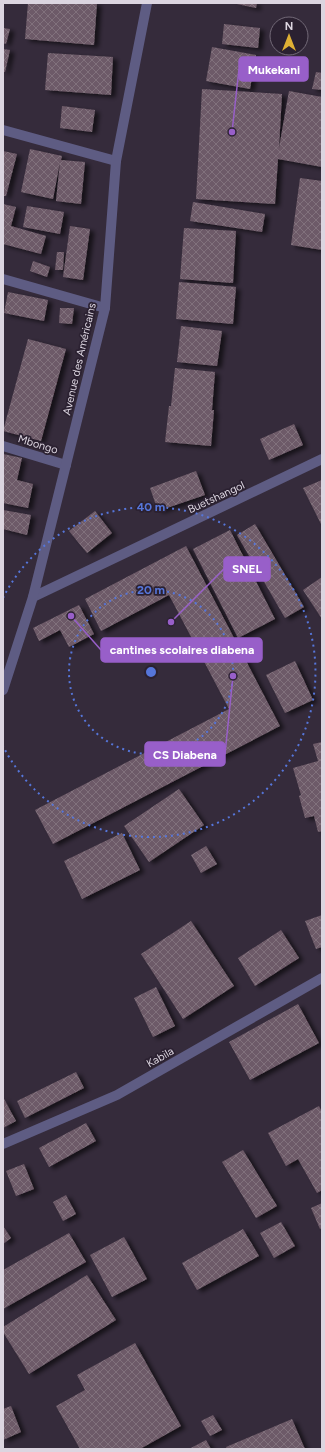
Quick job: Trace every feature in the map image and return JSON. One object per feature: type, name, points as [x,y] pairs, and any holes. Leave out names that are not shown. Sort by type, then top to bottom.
[{"type":"street","name":"Avenue des Américains","points":[[3,690],[33,597],[105,308],[116,161],[144,4]]},
{"type":"street","points":[[3,130],[116,161]]},
{"type":"street","points":[[3,279],[105,308]]},
{"type":"street","name":"Mbongo","points":[[3,446],[66,465]]},
{"type":"street","name":"Buetshangol","points":[[33,597],[322,459]]},
{"type":"street","name":"Kabila","points":[[3,1144],[117,1095],[322,978]]},
{"type":"building","points":[[28,3],[97,3],[94,45],[25,39]]},
{"type":"building","points":[[232,3],[257,3],[256,8]]},
{"type":"building","points":[[224,24],[260,28],[258,48],[222,44]]},
{"type":"building","points":[[3,28],[10,29],[6,44],[3,43]]},
{"type":"building","points":[[212,47],[256,55],[250,89],[206,81]]},
{"type":"building","points":[[3,49],[10,50],[5,72],[3,72]]},
{"type":"building","points":[[48,53],[113,57],[111,95],[45,90]]},
{"type":"building","points":[[316,72],[322,73],[322,90],[312,89]]},
{"type":"building","points":[[202,89],[282,94],[279,148],[289,91],[322,97],[322,167],[278,159],[275,204],[196,199]]},
{"type":"building","points":[[62,106],[95,110],[92,132],[60,128]]},
{"type":"building","points":[[30,149],[62,156],[61,160],[85,162],[81,204],[56,201],[60,162],[53,199],[21,192]]},
{"type":"building","points":[[3,151],[17,154],[6,196],[3,196]]},
{"type":"building","points":[[300,178],[322,181],[322,250],[291,245]]},
{"type":"building","points":[[193,202],[265,214],[262,232],[190,221]]},
{"type":"building","points":[[3,204],[16,207],[11,226],[46,236],[41,254],[3,244]]},
{"type":"building","points":[[27,206],[64,212],[60,234],[23,227]]},
{"type":"building","points":[[70,226],[90,229],[83,280],[63,277]]},
{"type":"building","points":[[184,228],[236,231],[233,283],[180,279]]},
{"type":"building","points":[[57,252],[64,252],[63,270],[55,270]]},
{"type":"building","points":[[33,261],[50,267],[47,277],[30,271]]},
{"type":"building","points":[[179,282],[236,287],[233,324],[176,319]]},
{"type":"building","points":[[8,292],[48,300],[44,321],[4,313]]},
{"type":"building","points":[[60,308],[74,308],[72,324],[59,323]]},
{"type":"building","points":[[181,326],[222,331],[217,366],[177,362]]},
{"type":"building","points":[[28,339],[66,349],[41,441],[3,431]]},
{"type":"building","points":[[175,368],[215,372],[211,446],[165,442]]},
{"type":"building","points":[[294,424],[303,445],[269,460],[260,439]]},
{"type":"building","points":[[3,454],[22,458],[17,480],[33,484],[28,508],[3,503]]},
{"type":"building","points":[[196,471],[205,495],[158,511],[150,488]]},
{"type":"building","points":[[322,480],[322,526],[303,488]]},
{"type":"building","points":[[3,510],[31,515],[27,535],[3,529]]},
{"type":"building","points":[[95,511],[112,533],[87,553],[69,531]]},
{"type":"building","points":[[255,524],[304,607],[285,618],[237,535]]},
{"type":"building","points":[[230,530],[275,619],[238,638],[193,549]]},
{"type":"building","points":[[186,546],[280,726],[53,844],[35,810],[229,709],[169,595],[101,631],[85,599]]},
{"type":"building","points":[[322,577],[322,619],[303,590]]},
{"type":"building","points":[[79,605],[94,634],[69,647],[60,630],[39,641],[33,628]]},
{"type":"building","points":[[295,661],[313,700],[285,713],[266,675]]},
{"type":"building","points":[[322,742],[322,831],[318,832],[314,816],[305,818],[299,796],[301,795],[293,768],[318,761],[313,744]]},
{"type":"building","points":[[179,789],[204,825],[149,862],[124,826]]},
{"type":"building","points":[[122,833],[140,870],[82,899],[64,861]]},
{"type":"building","points":[[206,846],[217,864],[201,873],[191,855]]},
{"type":"building","points":[[322,915],[322,947],[316,949],[305,921]]},
{"type":"building","points":[[191,921],[234,986],[183,1019],[141,954]]},
{"type":"building","points":[[281,930],[299,958],[255,986],[238,958]]},
{"type":"building","points":[[156,987],[175,1026],[153,1037],[134,998]]},
{"type":"building","points":[[298,1004],[319,1043],[250,1080],[229,1042]]},
{"type":"building","points":[[76,1072],[84,1088],[25,1118],[17,1101]]},
{"type":"building","points":[[3,1097],[16,1121],[3,1128]]},
{"type":"building","points":[[319,1106],[322,1112],[322,1190],[317,1193],[298,1159],[286,1166],[268,1133]]},
{"type":"building","points":[[86,1123],[96,1141],[49,1167],[39,1148]]},
{"type":"building","points":[[243,1150],[277,1206],[256,1218],[222,1162]]},
{"type":"building","points":[[24,1164],[34,1189],[16,1196],[6,1171]]},
{"type":"building","points":[[66,1195],[76,1214],[63,1221],[53,1202]]},
{"type":"building","points":[[322,1203],[322,1228],[320,1229],[311,1208]]},
{"type":"building","points":[[281,1222],[295,1246],[274,1258],[260,1233]]},
{"type":"building","points":[[3,1226],[11,1238],[3,1244]]},
{"type":"building","points":[[243,1229],[259,1256],[197,1290],[182,1263]]},
{"type":"building","points":[[69,1233],[86,1262],[3,1309],[3,1270]]},
{"type":"building","points":[[124,1237],[147,1279],[112,1297],[90,1255]]},
{"type":"building","points":[[87,1275],[116,1320],[29,1374],[3,1332],[3,1327]]},
{"type":"building","points":[[135,1343],[181,1426],[140,1449],[80,1449],[56,1406],[85,1390],[77,1375]]},
{"type":"building","points":[[11,1406],[21,1432],[3,1440],[3,1409]]},
{"type":"building","points":[[213,1415],[222,1430],[210,1436],[201,1421]]},
{"type":"building","points":[[292,1419],[305,1449],[227,1449],[226,1447]]},
{"type":"building","points":[[206,1440],[211,1449],[189,1449]]},
{"type":"place","name":"Mukekani","points":[[232,132]]},
{"type":"place","name":"cantines scolaires diabena","points":[[71,616]]},
{"type":"place","name":"SNEL","points":[[171,622]]},
{"type":"place","name":"CS Diabena","points":[[233,676]]}]
